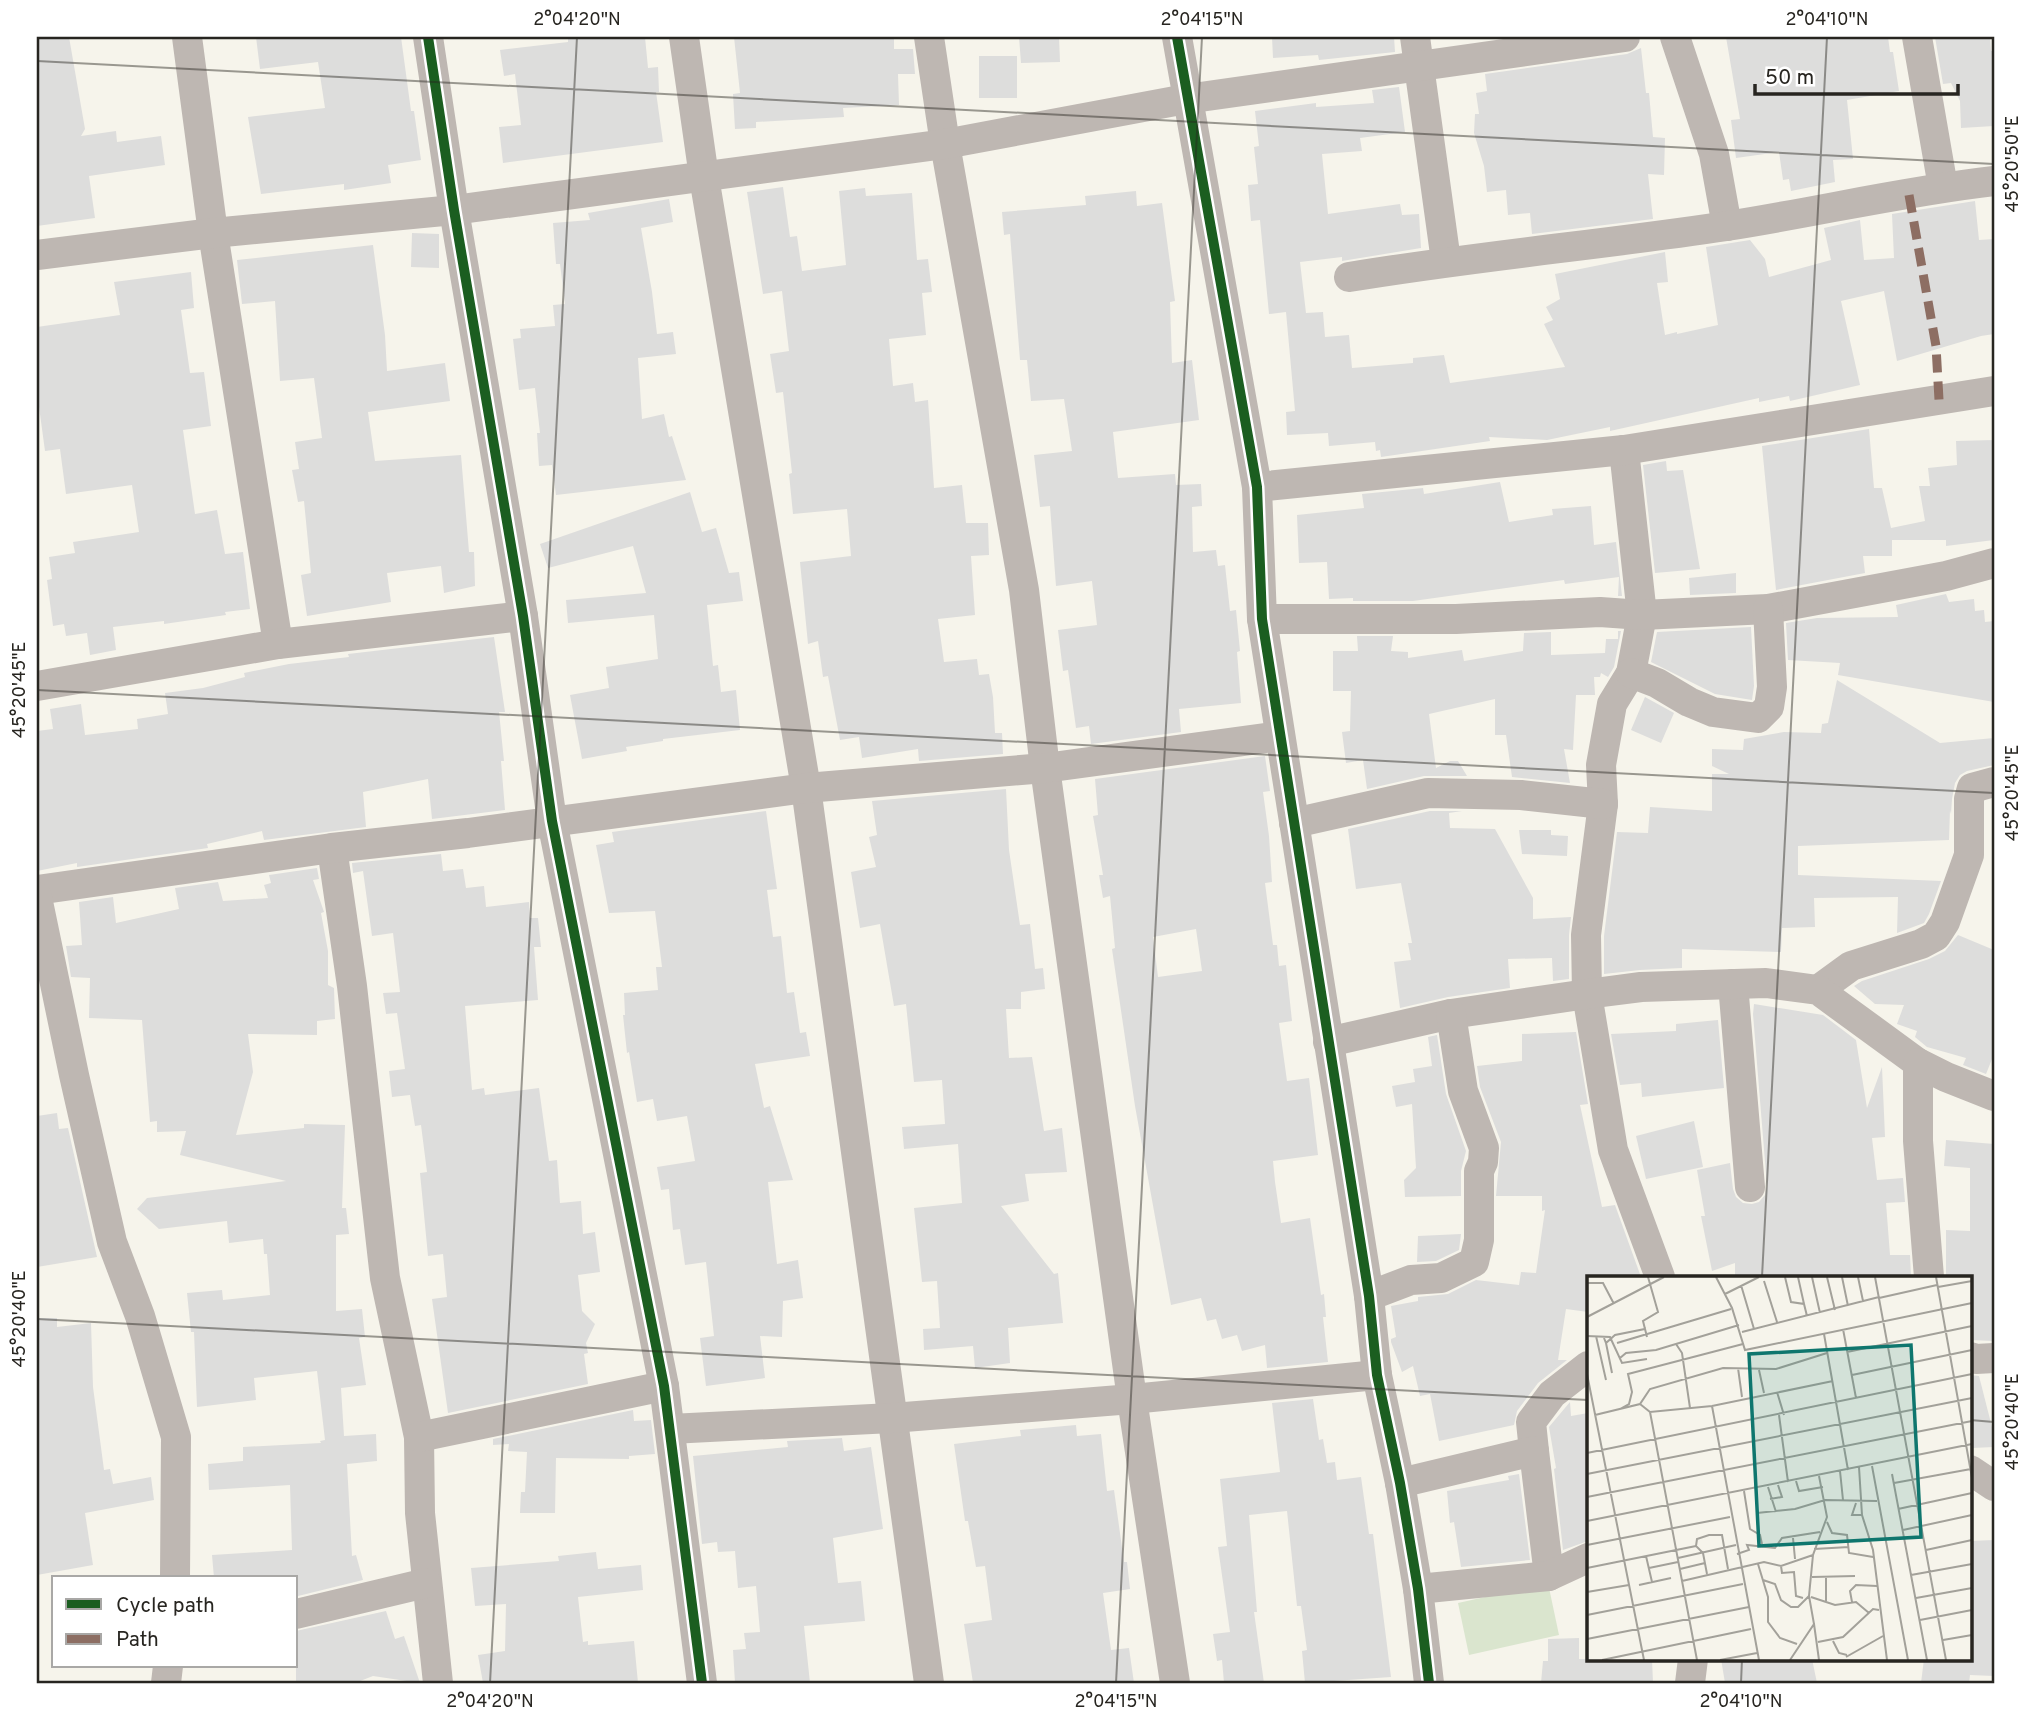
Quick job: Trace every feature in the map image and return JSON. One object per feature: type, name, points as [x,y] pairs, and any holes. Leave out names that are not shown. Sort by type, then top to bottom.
[{"type":"street","points":[[187,37],[213,233],[278,645]]},
{"type":"street","points":[[428,37],[454,210],[523,616],[552,821],[664,1386],[702,1683]]},
{"type":"street","points":[[684,37],[704,177],[806,788],[929,1683]]},
{"type":"street","points":[[929,37],[945,144],[1024,590],[1045,768],[1132,1399],[1175,1683]]},
{"type":"street","points":[[1177,37],[1257,486],[1262,619],[1369,1296],[1377,1375],[1400,1483],[1418,1589],[1429,1683]]},
{"type":"street","points":[[37,255],[213,233],[454,210],[945,144],[1186,99],[1417,51],[1625,37]]},
{"type":"street","points":[[1675,37],[1714,154],[1727,226]]},
{"type":"street","points":[[1917,37],[1943,187]]},
{"type":"street","points":[[1417,51],[1446,261]]},
{"type":"street","points":[[1349,277],[1446,261],[1727,226],[1943,187],[1994,181]]},
{"type":"street","points":[[1257,486],[1624,450],[1994,391]]},
{"type":"street","points":[[1624,450],[1643,615],[1631,673],[1612,704],[1601,765],[1603,804],[1586,935],[1587,994],[1613,1150],[1660,1276]]},
{"type":"street","points":[[1262,619],[1456,619],[1600,612],[1643,615],[1768,609],[1946,576],[1994,563]]},
{"type":"street","points":[[1631,673],[1657,683],[1689,702],[1713,712],[1758,718],[1769,707],[1772,687],[1768,609]]},
{"type":"street","points":[[37,686],[278,645],[523,616]]},
{"type":"street","points":[[37,890],[332,848],[468,833],[806,788],[1045,768],[1280,736]]},
{"type":"street","points":[[1818,990],[1851,966],[1921,944],[1936,936],[1945,922],[1969,855],[1969,799],[1972,788],[1994,782]]},
{"type":"street","points":[[1294,823],[1428,793],[1540,796],[1603,804]]},
{"type":"street","points":[[332,848],[352,986],[385,1278],[419,1437],[420,1513],[438,1683]]},
{"type":"street","points":[[37,897],[74,1075],[113,1242],[140,1316],[176,1437],[175,1576]]},
{"type":"street","points":[[1328,1042],[1451,1014],[1587,994],[1641,987],[1766,983],[1818,990],[1918,1063],[1994,1096]]},
{"type":"street","points":[[1732,984],[1750,1187]]},
{"type":"street","points":[[1369,1296],[1411,1280],[1441,1278],[1474,1262],[1479,1240],[1479,1171],[1484,1148],[1463,1091],[1451,1014]]},
{"type":"street","points":[[1918,1063],[1918,1141],[1929,1276]]},
{"type":"street","points":[[1972,1357],[1994,1358]]},
{"type":"street","points":[[1549,1576],[1531,1422],[1552,1394],[1587,1367]]},
{"type":"street","points":[[670,1429],[892,1418],[1132,1399],[1377,1375]]},
{"type":"street","points":[[419,1437],[664,1386]]},
{"type":"street","points":[[1400,1483],[1534,1451]]},
{"type":"street","points":[[1972,1471],[1994,1486]]},
{"type":"street","points":[[1418,1589],[1549,1576],[1587,1558]]},
{"type":"street","points":[[298,1614],[426,1583]]},
{"type":"street","points":[[1690,1683],[1693,1660]]},
{"type":"green space","points":[[1548,1583],[1559,1635],[1469,1655],[1458,1603]]},
{"type":"building","points":[[37,37],[69,37],[85,129],[81,136],[116,131],[117,142],[161,136],[165,165],[89,176],[95,218],[37,226]]},
{"type":"building","points":[[256,37],[401,37],[421,160],[388,165],[391,183],[344,190],[344,184],[261,194],[248,117],[325,108],[318,62],[260,69]]},
{"type":"building","points":[[568,37],[645,37],[648,68],[658,67],[659,92],[656,92],[663,142],[503,163],[499,127],[521,125],[515,74],[504,76],[500,50],[568,42]]},
{"type":"building","points":[[734,37],[894,37],[894,49],[913,49],[915,74],[898,74],[899,105],[843,108],[844,117],[756,122],[756,128],[735,129],[733,94],[740,93]]},
{"type":"building","points":[[1019,37],[1059,37],[1060,62],[1021,63]]},
{"type":"building","points":[[1272,37],[1394,37],[1395,52],[1319,60],[1318,55],[1273,58]]},
{"type":"building","points":[[1726,37],[1888,37],[1899,91],[1847,100],[1853,159],[1833,160],[1835,182],[1791,191],[1789,179],[1783,180],[1779,152],[1736,158],[1731,120],[1740,119]]},
{"type":"building","points":[[1935,37],[1990,37],[1991,51],[1994,51],[1994,126],[1961,128],[1960,101],[1951,83],[1943,84]]},
{"type":"building","points":[[1641,48],[1653,137],[1665,138],[1664,175],[1648,174],[1653,219],[1532,234],[1530,213],[1508,215],[1506,190],[1487,192],[1484,166],[1474,133],[1475,114],[1479,114],[1476,93],[1487,91],[1485,74],[1627,54]]},
{"type":"building","points":[[979,56],[1017,56],[1017,98],[979,98]]},
{"type":"building","points":[[1399,87],[1405,132],[1360,138],[1362,151],[1322,154],[1328,214],[1400,204],[1402,215],[1419,214],[1421,248],[1342,261],[1342,257],[1300,262],[1306,313],[1323,312],[1325,337],[1349,335],[1352,368],[1413,363],[1413,358],[1444,355],[1450,383],[1565,367],[1544,324],[1553,320],[1546,307],[1560,299],[1555,274],[1665,252],[1668,282],[1657,283],[1665,335],[1677,334],[1718,325],[1706,247],[1750,240],[1765,259],[1769,277],[1831,260],[1824,228],[1860,220],[1864,260],[1894,258],[1892,214],[1975,201],[1979,240],[1994,239],[1994,334],[1897,361],[1884,291],[1841,301],[1860,385],[1790,401],[1789,396],[1759,402],[1759,398],[1610,431],[1610,427],[1547,440],[1489,437],[1490,441],[1381,457],[1380,450],[1376,451],[1375,442],[1329,446],[1328,433],[1287,435],[1286,412],[1295,411],[1286,312],[1269,314],[1260,220],[1251,221],[1248,185],[1258,184],[1254,147],[1259,146],[1255,111],[1316,103],[1316,107],[1374,103],[1372,90]]},
{"type":"building","points":[[783,187],[790,237],[797,236],[802,271],[846,265],[839,191],[865,188],[866,196],[912,193],[917,260],[928,259],[932,292],[922,293],[926,335],[889,339],[893,386],[913,383],[915,402],[928,400],[934,488],[962,485],[966,523],[988,523],[989,555],[971,556],[975,615],[938,619],[944,662],[977,659],[979,675],[989,674],[995,733],[1002,733],[1003,754],[919,761],[918,749],[862,758],[859,737],[840,740],[828,676],[823,677],[818,641],[808,644],[800,562],[851,556],[847,509],[793,514],[789,474],[792,473],[783,392],[776,393],[770,354],[789,351],[782,291],[763,294],[747,192]]},
{"type":"building","points":[[1136,191],[1137,206],[1162,203],[1175,301],[1170,302],[1172,363],[1192,360],[1199,420],[1113,432],[1118,478],[1175,474],[1176,485],[1201,484],[1202,506],[1192,507],[1193,552],[1216,550],[1218,566],[1225,565],[1230,611],[1236,610],[1241,703],[1179,709],[1181,732],[1091,744],[1089,726],[1076,728],[1068,670],[1063,671],[1058,630],[1097,625],[1092,581],[1056,586],[1050,506],[1040,507],[1034,455],[1072,451],[1064,399],[1031,401],[1027,360],[1020,360],[1010,234],[1004,235],[1002,212],[1086,205],[1085,196]]},
{"type":"building","points":[[669,199],[673,222],[641,228],[657,334],[673,332],[676,354],[638,358],[642,419],[664,414],[669,437],[672,436],[686,480],[556,495],[552,465],[539,466],[537,433],[540,433],[535,388],[519,390],[513,339],[521,338],[520,329],[555,326],[553,305],[565,304],[560,264],[556,264],[553,223],[590,220],[588,213]]},
{"type":"building","points":[[412,233],[439,234],[439,268],[411,267]]},
{"type":"building","points":[[373,245],[387,371],[445,363],[450,401],[368,412],[375,461],[461,455],[469,552],[474,552],[475,586],[444,593],[441,566],[387,573],[391,602],[307,616],[301,575],[311,573],[304,501],[298,502],[292,470],[299,469],[295,442],[322,438],[314,378],[280,381],[275,301],[242,304],[237,260]]},
{"type":"building","points":[[191,272],[194,308],[181,310],[190,373],[204,372],[211,426],[183,430],[195,514],[217,510],[225,554],[243,552],[250,609],[164,624],[164,621],[113,627],[116,650],[90,655],[87,633],[66,636],[64,624],[53,626],[47,580],[52,579],[49,557],[75,553],[73,542],[139,532],[132,485],[66,494],[60,449],[45,451],[37,392],[37,327],[120,315],[114,282]]},
{"type":"building","points":[[1869,429],[1874,488],[1882,488],[1891,528],[1925,521],[1919,486],[1930,486],[1928,468],[1957,465],[1956,441],[1994,440],[1994,540],[1946,546],[1946,540],[1892,540],[1892,556],[1863,556],[1865,573],[1776,590],[1762,446]]},
{"type":"building","points":[[1666,461],[1667,471],[1683,470],[1700,569],[1655,573],[1643,465]]},
{"type":"building","points":[[1500,482],[1509,522],[1553,515],[1552,509],[1591,506],[1594,545],[1616,542],[1622,596],[1618,596],[1619,577],[1565,584],[1564,580],[1413,601],[1329,599],[1327,562],[1299,563],[1297,515],[1364,508],[1362,494],[1423,488],[1424,494]]},
{"type":"building","points":[[690,492],[702,532],[716,528],[729,573],[739,572],[743,601],[707,605],[713,666],[718,665],[721,692],[736,690],[740,730],[663,739],[626,747],[627,751],[582,759],[570,695],[609,688],[606,667],[658,659],[654,615],[568,623],[566,600],[646,593],[633,546],[548,568],[540,544]]},
{"type":"building","points":[[1736,573],[1736,593],[1690,595],[1689,578]]},
{"type":"building","points":[[1946,594],[1949,602],[1974,599],[1975,611],[1984,610],[1985,622],[1994,621],[1994,702],[1838,675],[1840,663],[1788,660],[1786,623],[1817,618],[1898,617],[1896,605]]},
{"type":"building","points":[[1751,627],[1754,686],[1752,700],[1715,694],[1651,662],[1657,632]]},
{"type":"building","points":[[1618,631],[1621,631],[1614,667],[1608,677],[1601,673],[1600,677],[1594,677],[1595,695],[1576,695],[1573,750],[1564,749],[1570,783],[1512,777],[1506,735],[1495,735],[1495,699],[1429,714],[1436,768],[1450,761],[1458,761],[1467,776],[1424,776],[1367,789],[1363,760],[1346,763],[1342,732],[1350,731],[1351,691],[1333,691],[1333,651],[1358,651],[1357,636],[1393,636],[1391,651],[1408,652],[1408,658],[1462,650],[1464,661],[1523,651],[1524,633],[1551,632],[1551,655],[1605,653],[1606,639],[1618,639]]},
{"type":"building","points":[[494,637],[505,712],[499,712],[505,810],[432,819],[428,779],[363,792],[366,827],[264,840],[262,831],[207,844],[208,848],[77,867],[77,863],[37,871],[37,731],[53,729],[50,709],[81,704],[85,735],[138,729],[137,719],[168,714],[165,693],[203,688],[245,677],[244,673],[289,664],[349,657],[348,654]]},
{"type":"building","points":[[1837,680],[1940,743],[1994,738],[1994,765],[1967,771],[1960,775],[1955,783],[1951,814],[1950,810],[1949,840],[1798,846],[1798,875],[1941,881],[1924,923],[1897,933],[1898,897],[1814,898],[1815,927],[1782,928],[1781,952],[1682,949],[1682,968],[1604,974],[1604,936],[1617,832],[1648,833],[1650,807],[1712,811],[1712,774],[1729,774],[1712,766],[1712,749],[1743,750],[1744,739],[1784,732],[1821,733],[1822,724],[1828,723]]},
{"type":"building","points":[[1645,697],[1674,713],[1661,743],[1631,730]]},
{"type":"building","points":[[1265,756],[1270,791],[1263,792],[1272,882],[1265,883],[1273,945],[1277,945],[1279,966],[1286,965],[1292,1021],[1279,1023],[1287,1081],[1309,1078],[1318,1155],[1273,1161],[1275,1182],[1281,1223],[1310,1218],[1321,1295],[1324,1294],[1326,1317],[1323,1317],[1328,1362],[1267,1368],[1265,1345],[1242,1351],[1237,1335],[1222,1339],[1216,1319],[1207,1321],[1201,1298],[1171,1305],[1135,1106],[1112,949],[1115,948],[1110,896],[1103,898],[1099,875],[1103,875],[1093,816],[1098,815],[1095,779]],"holes":[[[1196,929],[1202,971],[1158,977],[1153,937]]]},
{"type":"building","points":[[1006,789],[1009,850],[1020,925],[1030,924],[1035,969],[1043,968],[1045,989],[1021,992],[1021,1009],[1006,1009],[1009,1058],[1032,1057],[1044,1131],[1062,1128],[1067,1172],[1025,1174],[1029,1201],[1001,1206],[1054,1274],[1058,1273],[1063,1323],[1008,1328],[1010,1363],[975,1368],[973,1346],[924,1350],[923,1329],[940,1328],[937,1281],[922,1282],[914,1208],[962,1203],[958,1144],[904,1149],[902,1127],[945,1124],[942,1080],[914,1082],[906,1004],[894,1006],[880,924],[860,928],[851,872],[876,867],[869,837],[877,835],[872,801]]},
{"type":"building","points":[[766,811],[777,889],[767,890],[773,937],[781,936],[787,993],[794,992],[800,1033],[806,1032],[810,1056],[755,1064],[764,1108],[770,1106],[793,1180],[768,1182],[777,1264],[798,1260],[803,1298],[783,1301],[782,1337],[760,1336],[765,1378],[706,1386],[700,1338],[714,1336],[706,1262],[685,1265],[680,1229],[673,1230],[669,1189],[661,1190],[657,1167],[695,1161],[687,1116],[657,1121],[653,1099],[637,1102],[629,1052],[627,1053],[624,993],[658,990],[656,967],[662,967],[655,911],[609,913],[596,845],[614,842],[612,832]]},
{"type":"building","points":[[1430,811],[1462,811],[1449,813],[1450,828],[1495,829],[1533,898],[1533,919],[1571,917],[1569,979],[1553,981],[1552,958],[1508,959],[1510,988],[1448,997],[1400,1008],[1394,962],[1411,960],[1408,943],[1412,943],[1401,883],[1356,889],[1348,829]]},
{"type":"building","points":[[1519,830],[1551,830],[1551,835],[1568,836],[1567,856],[1522,854]]},
{"type":"building","points":[[441,854],[443,871],[463,869],[466,888],[484,886],[486,907],[529,902],[530,918],[538,918],[541,947],[534,947],[538,1000],[465,1006],[472,1090],[484,1088],[485,1095],[539,1088],[549,1161],[557,1160],[560,1203],[581,1201],[583,1234],[595,1232],[600,1272],[578,1275],[582,1311],[595,1324],[586,1343],[588,1353],[584,1354],[588,1384],[448,1413],[432,1299],[447,1297],[443,1254],[428,1256],[420,1173],[427,1172],[421,1125],[415,1126],[410,1095],[392,1097],[389,1071],[405,1069],[397,1013],[386,1014],[383,993],[400,992],[393,933],[372,936],[363,871],[353,873],[352,863]]},
{"type":"building","points":[[317,868],[319,879],[313,880],[324,912],[321,913],[328,951],[328,985],[334,988],[335,1019],[317,1021],[317,1035],[248,1034],[253,1072],[236,1135],[304,1128],[304,1124],[345,1125],[342,1208],[346,1208],[349,1234],[336,1235],[336,1311],[362,1309],[365,1337],[359,1338],[366,1385],[341,1388],[344,1436],[376,1434],[377,1461],[347,1464],[352,1556],[356,1555],[363,1580],[298,1596],[298,1576],[214,1576],[212,1555],[292,1550],[290,1485],[209,1490],[208,1464],[243,1461],[243,1447],[321,1443],[320,1441],[325,1440],[317,1371],[254,1378],[256,1400],[197,1407],[194,1332],[191,1332],[187,1293],[222,1290],[223,1300],[270,1295],[267,1254],[264,1254],[263,1239],[229,1243],[227,1221],[159,1229],[137,1209],[147,1198],[286,1181],[180,1155],[186,1131],[157,1132],[157,1121],[150,1122],[142,1020],[89,1018],[90,978],[71,977],[66,946],[82,945],[79,902],[113,897],[116,923],[179,909],[175,888],[218,882],[223,901],[268,898],[264,885],[271,883],[269,875]]},
{"type":"building","points":[[1958,935],[1994,950],[1994,1054],[1986,1074],[1963,1065],[1966,1058],[1927,1047],[1915,1037],[1917,1031],[1897,1024],[1904,1005],[1875,1004],[1854,986],[1929,959],[1945,951]]},
{"type":"building","points":[[1754,1004],[1823,1015],[1856,1040],[1867,1108],[1882,1067],[1885,1137],[1872,1138],[1877,1180],[1903,1178],[1905,1202],[1886,1203],[1890,1255],[1910,1255],[1911,1276],[1735,1276],[1735,1263],[1712,1271],[1701,1216],[1705,1216],[1697,1170],[1730,1163],[1733,1189],[1736,1197],[1743,1203],[1759,1202],[1765,1195],[1767,1186]]},
{"type":"building","points":[[1718,1020],[1724,1088],[1642,1097],[1641,1083],[1620,1085],[1611,1034],[1676,1031],[1676,1024]]},
{"type":"building","points":[[1576,1032],[1588,1104],[1580,1105],[1602,1207],[1615,1205],[1641,1276],[1587,1276],[1587,1312],[1566,1309],[1558,1360],[1567,1360],[1538,1383],[1517,1411],[1514,1425],[1439,1441],[1430,1394],[1420,1396],[1413,1366],[1402,1372],[1391,1342],[1391,1339],[1396,1337],[1391,1306],[1418,1301],[1418,1297],[1448,1294],[1476,1280],[1519,1285],[1521,1272],[1536,1273],[1545,1210],[1542,1211],[1542,1196],[1496,1196],[1501,1142],[1480,1087],[1477,1066],[1522,1061],[1522,1034]]},
{"type":"building","points":[[1437,1035],[1446,1094],[1466,1151],[1461,1171],[1461,1196],[1405,1197],[1404,1180],[1416,1168],[1412,1104],[1396,1107],[1392,1086],[1415,1082],[1413,1069],[1432,1066],[1428,1037]]},
{"type":"building","points":[[57,1113],[59,1129],[68,1128],[97,1257],[37,1267],[37,1116]]},
{"type":"building","points":[[1694,1121],[1703,1167],[1646,1179],[1636,1136]]},
{"type":"building","points":[[1946,1140],[1994,1144],[1994,1341],[1972,1340],[1972,1276],[1946,1276],[1946,1230],[1970,1231],[1970,1168],[1944,1166]]},
{"type":"building","points":[[1461,1234],[1459,1250],[1436,1261],[1417,1262],[1418,1236]]},
{"type":"building","points":[[37,1318],[57,1318],[57,1327],[91,1323],[93,1387],[104,1470],[110,1469],[113,1484],[151,1477],[154,1500],[85,1513],[93,1565],[37,1575]]},
{"type":"building","points":[[1972,1375],[1979,1376],[1994,1435],[1994,1447],[1972,1448]]},
{"type":"building","points":[[1313,1399],[1319,1440],[1323,1439],[1327,1463],[1335,1462],[1337,1480],[1361,1477],[1369,1534],[1373,1534],[1391,1677],[1305,1683],[1302,1651],[1307,1650],[1301,1606],[1297,1606],[1287,1511],[1249,1515],[1257,1612],[1254,1612],[1264,1683],[1224,1683],[1222,1660],[1217,1661],[1213,1634],[1230,1632],[1218,1547],[1227,1546],[1220,1479],[1280,1472],[1272,1403]]},
{"type":"building","points":[[1570,1402],[1571,1416],[1587,1413],[1587,1541],[1563,1550],[1556,1468],[1549,1427]]},
{"type":"building","points":[[633,1410],[634,1421],[651,1420],[655,1454],[629,1456],[629,1459],[556,1458],[555,1513],[520,1513],[521,1492],[525,1492],[527,1452],[508,1451],[509,1444],[493,1445],[493,1439]]},
{"type":"building","points":[[1076,1425],[1077,1436],[1101,1434],[1107,1491],[1114,1490],[1130,1589],[1103,1593],[1111,1650],[1129,1648],[1134,1683],[973,1683],[964,1624],[992,1620],[985,1566],[976,1567],[968,1521],[965,1521],[954,1444],[1021,1436],[1020,1430]]},
{"type":"building","points":[[842,1438],[844,1451],[871,1447],[883,1529],[833,1538],[838,1583],[861,1581],[865,1621],[804,1626],[810,1683],[735,1683],[733,1650],[746,1649],[744,1633],[760,1632],[756,1586],[738,1588],[735,1551],[718,1552],[717,1542],[702,1544],[693,1456],[788,1447],[787,1441]]},
{"type":"building","points":[[1519,1474],[1530,1560],[1461,1567],[1454,1522],[1450,1523],[1447,1491],[1509,1480],[1508,1476]]},
{"type":"building","points":[[1994,1540],[1994,1676],[1970,1675],[1969,1683],[1921,1683],[1924,1660],[1972,1660],[1972,1541]]},
{"type":"building","points":[[596,1552],[598,1569],[641,1565],[643,1590],[578,1597],[583,1642],[588,1641],[588,1645],[634,1641],[638,1683],[483,1683],[478,1655],[505,1651],[506,1604],[475,1606],[471,1568],[559,1561],[558,1556]]},
{"type":"building","points":[[386,1611],[395,1639],[404,1636],[420,1683],[373,1676],[355,1683],[296,1683],[298,1631]]},
{"type":"building","points":[[1579,1638],[1579,1659],[1652,1660],[1653,1683],[1541,1683],[1543,1661],[1548,1661],[1548,1639]]},
{"type":"building","points":[[1721,1660],[1812,1660],[1817,1683],[1725,1683]]},
{"type":"marked path","points":[[1909,195],[1936,346],[1939,400]]},
{"type":"cycle path","points":[[428,37],[454,210],[523,616],[552,821],[664,1386],[702,1683]]},
{"type":"cycle path","points":[[1177,37],[1257,487],[1262,619],[1369,1296],[1377,1375],[1400,1483],[1418,1589],[1429,1683]]}]
